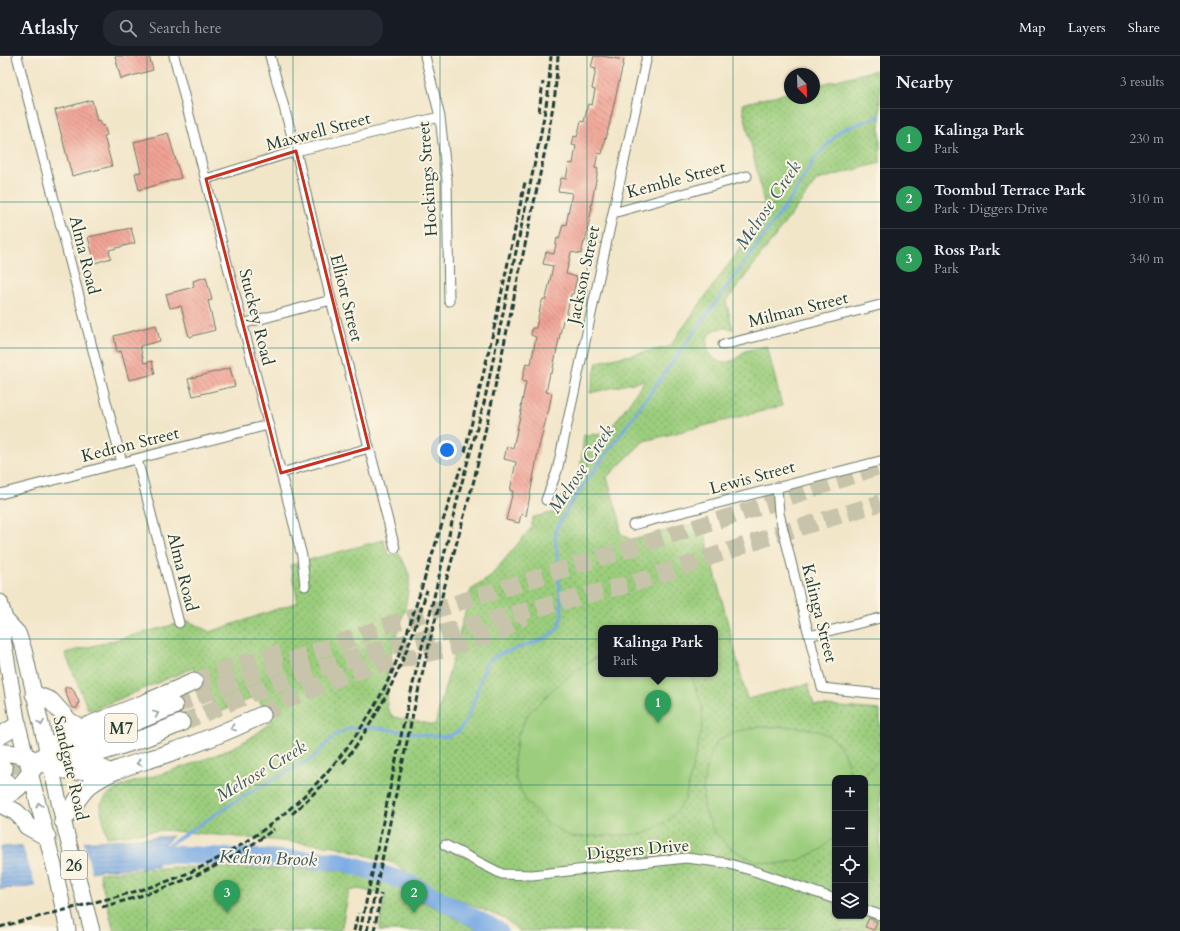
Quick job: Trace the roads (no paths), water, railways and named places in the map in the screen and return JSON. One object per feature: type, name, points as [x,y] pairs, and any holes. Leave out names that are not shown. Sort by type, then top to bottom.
[{"type":"highway","name":"Sandgate Road","points":[[0,602],[4,619],[3,638],[18,725],[38,762],[64,827],[92,931]]},
{"type":"highway","name":"Sandgate Road","points":[[4,619],[18,633],[24,650],[34,694],[38,762],[47,837],[68,931]]},
{"type":"highway","points":[[0,798],[15,792],[38,762],[61,739],[194,682]]},
{"type":"highway","points":[[34,694],[51,702],[69,721],[82,729]]},
{"type":"highway","name":"M7","points":[[174,706],[70,755],[140,739],[181,723]]},
{"type":"highway","points":[[64,827],[83,792],[90,785],[109,772],[186,748],[221,734],[262,714]]},
{"type":"highway","points":[[0,736],[18,725]]},
{"type":"highway","points":[[2,771],[12,753],[75,772],[99,768],[109,772]]},
{"type":"highway","points":[[0,804],[16,812],[23,818],[27,826],[47,837]]},
{"type":"street","name":"Alma Road","points":[[17,56],[122,463]]},
{"type":"street","name":"Stuckey Road","points":[[174,56],[302,556],[305,586]]},
{"type":"street","name":"Elliott Street","points":[[270,56],[296,151],[331,300],[395,548]]},
{"type":"street","name":"Hockings Street","points":[[425,56],[440,116],[447,180],[449,301]]},
{"type":"street","name":"Jackson Street","points":[[546,500],[557,472],[647,56]]},
{"type":"street","name":"Maxwell Street","points":[[206,180],[296,151],[440,116]]},
{"type":"street","name":"Kemble Street","points":[[613,213],[747,176]]},
{"type":"street","points":[[242,324],[331,300]]},
{"type":"street","name":"Milman Street","points":[[723,345],[880,304]]},
{"type":"street","name":"Kedron Street","points":[[0,494],[268,425]]},
{"type":"street","points":[[280,473],[368,448]]},
{"type":"street","name":"Alma Road","points":[[137,459],[179,623]]},
{"type":"street","name":"Lewis Street","points":[[633,524],[880,461]]},
{"type":"street","name":"Kalinga Street","points":[[777,487],[779,513],[822,688],[880,694]]},
{"type":"street","points":[[809,636],[880,618]]},
{"type":"street","name":"Diggers Drive","points":[[445,845],[502,874],[532,875],[692,858],[726,863],[832,898]]},
{"type":"street","points":[[868,911],[880,916]]},
{"type":"water","points":[[173,836],[156,853],[158,866],[101,870],[29,887],[0,889],[0,847]]},
{"type":"waterway","name":"Melrose Creek","points":[[156,853],[247,794],[313,758],[337,734],[350,728],[377,728],[446,737],[458,732],[465,723],[472,707],[486,663],[499,654],[546,638],[558,628],[562,615],[555,531],[573,500],[794,194],[815,158],[841,130],[880,116]]},
{"type":"waterway","name":"Kedron Brook","points":[[132,853],[340,861],[405,881],[499,931]]},
{"type":"tunnel","points":[[174,706],[259,672],[391,624],[763,506],[880,466]]},
{"type":"tunnel","points":[[181,723],[314,670],[377,650],[637,582],[778,534],[880,503]]},
{"type":"tunnel","points":[[262,715],[289,699],[347,674],[442,650],[501,631],[524,616]]},
{"type":"tunnel","points":[[194,682],[231,667],[285,652]]},
{"type":"tunnel","points":[[4,769],[42,757]]},
{"type":"railway","points":[[360,931],[405,717],[459,493],[484,403],[540,138],[548,94],[551,56]]},
{"type":"railway","points":[[367,931],[412,718],[432,632],[474,480],[492,401],[547,141],[555,94],[558,56]]},
{"type":"railway","points":[[539,112],[543,82]]},
{"type":"railway","points":[[465,452],[495,324],[525,182]]},
{"type":"railway","points":[[0,927],[130,893],[161,884],[181,876],[215,860],[247,841],[278,819],[306,794],[332,767],[355,737],[375,705],[392,672],[411,622],[461,467]]},
{"type":"railway","points":[[343,763],[371,722],[394,680],[403,659],[427,590]]},
{"type":"railway","points":[[292,814],[328,780]]},
{"type":"railway","points":[[102,907],[149,893],[192,877],[233,856],[274,829]]},
{"type":"railway","points":[[374,931],[381,894]]},
{"type":"railway","points":[[354,931],[358,913]]},
{"type":"place","name":"Kalinga Park","points":[[658,723]]},
{"type":"place","name":"Ross Park","points":[[227,913]]},
{"type":"place","name":"Toombul Terrace Park","points":[[414,913]]}]
